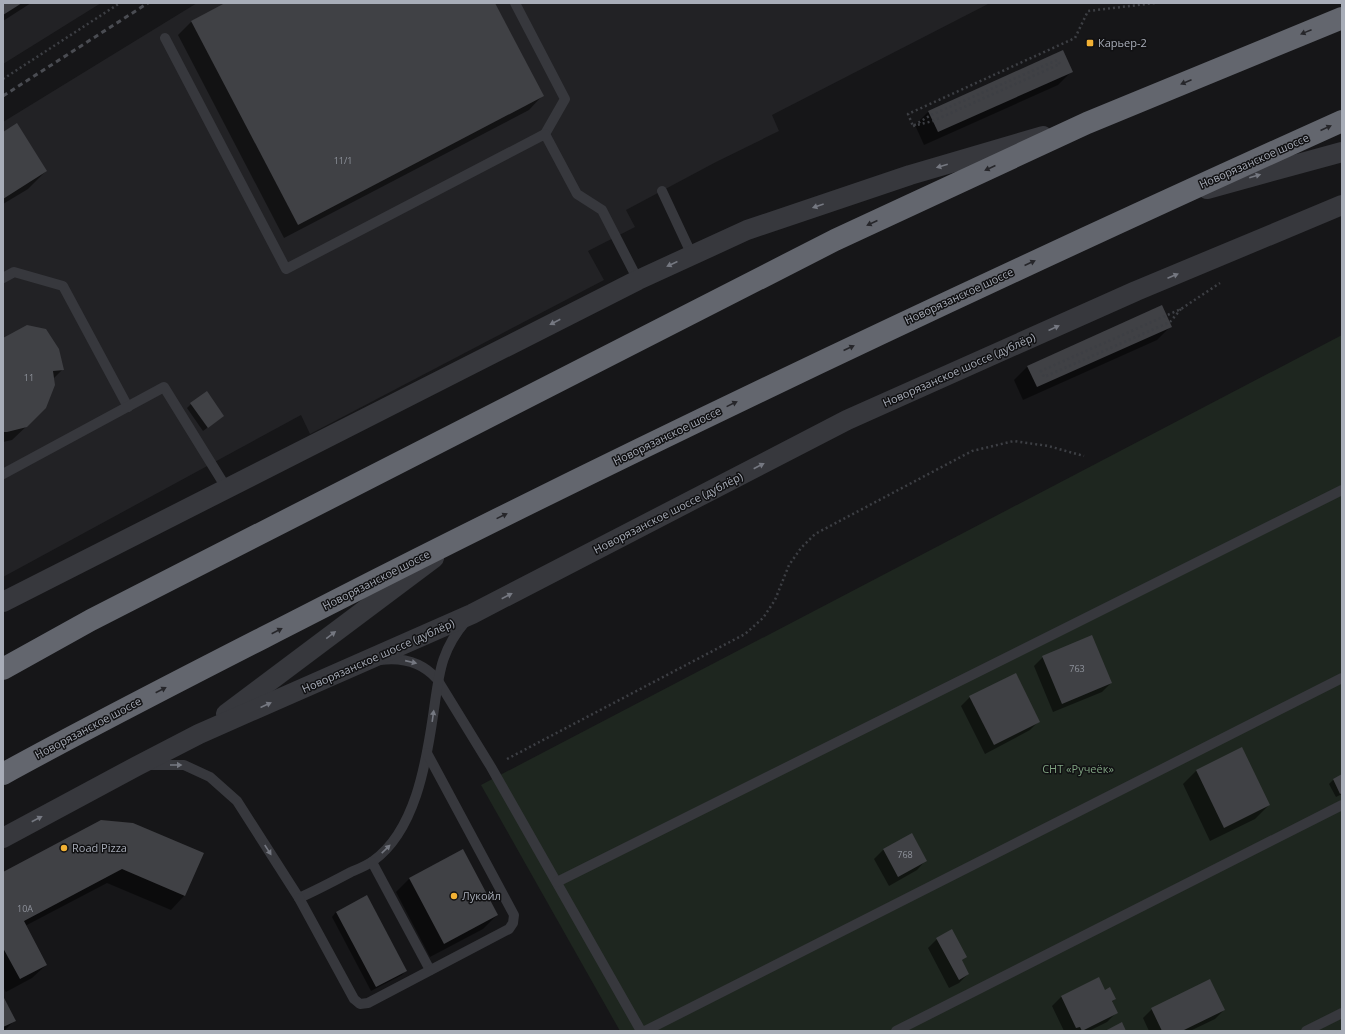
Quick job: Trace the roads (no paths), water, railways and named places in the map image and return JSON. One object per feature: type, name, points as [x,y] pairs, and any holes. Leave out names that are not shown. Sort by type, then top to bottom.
[{"type":"highway","points":[[3,669],[92,620],[828,244],[1087,123],[1342,18]]},
{"type":"highway","name":"Новорязанское шоссе","points":[[3,774],[104,719],[467,534],[816,363],[1163,202],[1342,121]]},
{"type":"street","points":[[3,602],[638,280],[747,230],[895,180],[1087,123]]},
{"type":"street","points":[[1163,202],[1342,152]]},
{"type":"street","name":"Новорязанское шоссе (дублёр)","points":[[3,838],[199,734],[472,614],[847,420],[1136,291],[1342,205]]},
{"type":"street","points":[[199,734],[467,534]]},
{"type":"lane","points":[[165,38],[286,269],[545,134],[565,99],[515,3]]},
{"type":"lane","points":[[545,134],[576,194],[602,210],[638,280]]},
{"type":"lane","points":[[662,191],[692,255]]},
{"type":"lane","points":[[3,278],[14,272],[63,286],[128,407]]},
{"type":"lane","points":[[3,474],[164,387],[227,489]]},
{"type":"lane","points":[[557,882],[1342,490]]},
{"type":"lane","points":[[299,898],[372,862],[393,842],[407,818],[418,787],[427,753],[440,666],[452,638],[472,614]]},
{"type":"lane","points":[[359,664],[385,660],[412,662],[431,672],[437,679],[491,767],[641,1031]]},
{"type":"lane","points":[[645,1031],[1342,678]]},
{"type":"lane","points":[[137,766],[184,765],[210,776],[236,801],[299,898],[354,999],[360,1004],[368,1003],[509,928],[513,923],[514,915],[427,753]]},
{"type":"lane","points":[[896,1031],[1342,806]]},
{"type":"lane","points":[[372,862],[430,970]]},
{"type":"lane","points":[[1306,1031],[1342,1013]]},
{"type":"railway","points":[[3,96],[148,3]]},
{"type":"place","name":"Карьер-2","points":[[1090,43]]},
{"type":"place","name":"Road Pizza","points":[[64,848]]},
{"type":"place","name":"Лукойл","points":[[454,896]]},
{"type":"park label","name":"СНТ «Ручеёк»","points":[[1078,769]]}]
